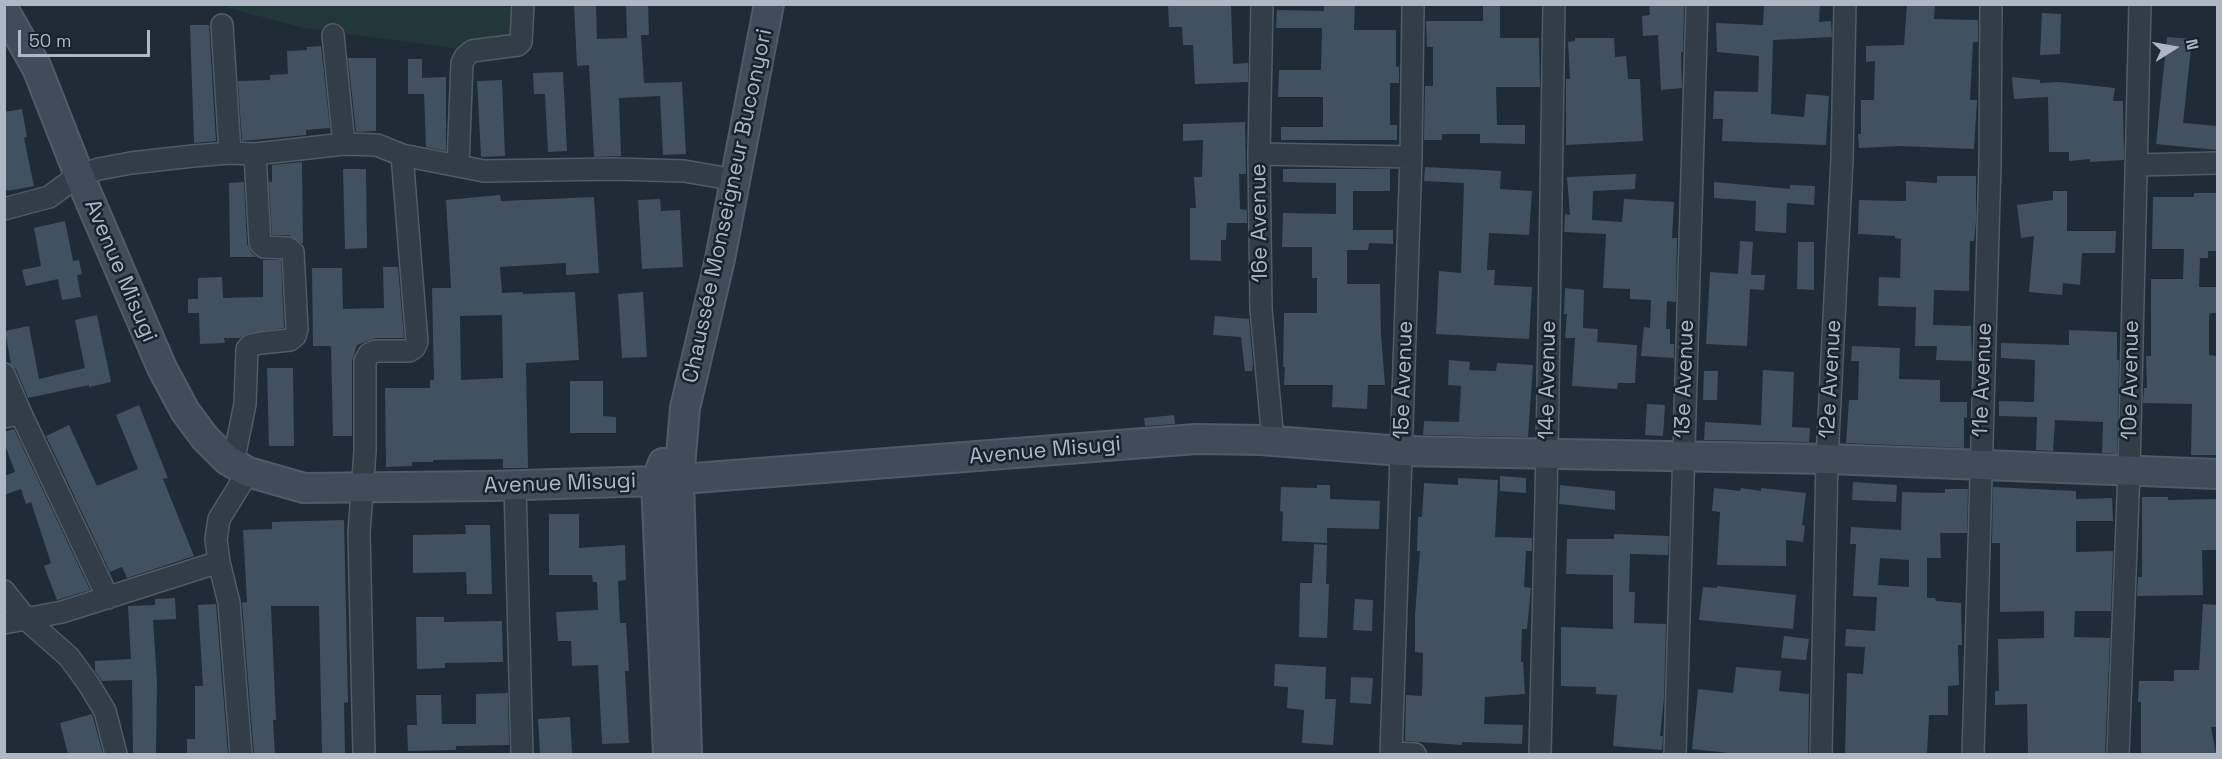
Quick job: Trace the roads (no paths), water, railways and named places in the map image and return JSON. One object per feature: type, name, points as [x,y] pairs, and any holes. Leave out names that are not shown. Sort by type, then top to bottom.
[{"type":"street","points":[[458,164],[462,63],[472,51],[518,45],[521,42],[523,4]]},
{"type":"street","name":"Chaussée Monseigneur Buconyori","points":[[668,754],[667,480],[720,260],[770,4]]},
{"type":"street","name":"16e Avenue","points":[[1262,4],[1259,154],[1261,309],[1267,441]]},
{"type":"street","name":"15e Avenue","points":[[1391,754],[1411,157],[1413,4]]},
{"type":"street","name":"14e Avenue","points":[[1540,754],[1554,4]]},
{"type":"street","name":"13e Avenue","points":[[1675,754],[1697,4]]},
{"type":"street","name":"12e Avenue","points":[[1821,754],[1827,459],[1842,159],[1845,4]]},
{"type":"street","name":"11e Avenue","points":[[1973,754],[1990,164],[1990,4]]},
{"type":"street","name":"10e Avenue","points":[[2118,754],[2129,471],[2140,4]]},
{"type":"street","name":"Avenue Misugi","points":[[4,10],[37,68],[79,175],[162,368],[185,411],[205,438],[240,467],[304,488],[667,480],[1196,440],[1267,441],[1402,451],[1827,459],[2217,474]]},
{"type":"street","points":[[222,25],[230,153]]},
{"type":"street","points":[[333,35],[344,144]]},
{"type":"street","points":[[4,209],[49,197],[79,175],[131,163],[230,153],[255,154],[344,144],[377,145],[402,155],[458,164],[484,171],[615,169],[684,171],[736,180]]},
{"type":"street","points":[[241,754],[229,603],[216,539],[219,519],[240,467],[247,350],[251,345],[261,342],[290,339],[295,336],[297,329],[293,252],[288,248],[264,246],[260,243],[255,154]]},
{"type":"street","points":[[1259,154],[1411,157]]},
{"type":"street","points":[[364,754],[358,533],[360,488],[365,451],[365,361],[369,354],[376,351],[409,351],[417,342],[402,155]]},
{"type":"street","points":[[2136,165],[2217,163]]},
{"type":"street","points":[[4,374],[13,415],[108,598]]},
{"type":"street","name":"Chaussée Monseigneur Buconyori","points":[[667,480],[687,754]]},
{"type":"street","points":[[514,485],[522,754]]},
{"type":"street","points":[[4,623],[27,620],[108,598],[219,562]]},
{"type":"street","points":[[4,591],[27,620],[69,657],[87,682],[105,711],[116,754]]},
{"type":"street","points":[[1391,754],[1415,754]]}]
